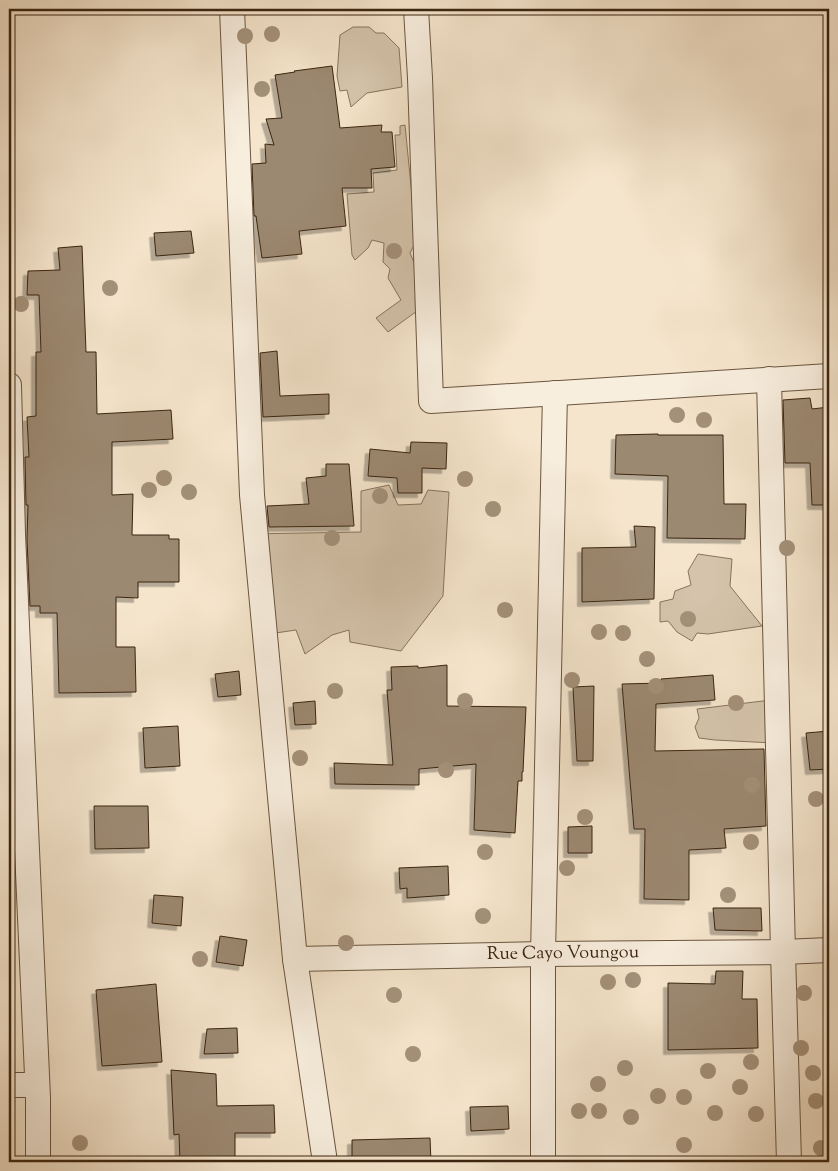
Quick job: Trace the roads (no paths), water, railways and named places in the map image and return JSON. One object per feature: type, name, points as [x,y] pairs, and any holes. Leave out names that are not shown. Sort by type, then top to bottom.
[{"type":"street","points":[[232,9],[252,495],[295,959],[325,1162]]},
{"type":"street","points":[[416,9],[431,401],[829,376]]},
{"type":"street","points":[[770,379],[789,1162]]},
{"type":"street","points":[[9,385],[11,534],[37,1085],[38,1162]]},
{"type":"street","points":[[544,1162],[543,954],[556,393]]},
{"type":"street","name":"Rue Cayo Voungou","points":[[295,959],[829,950]]},
{"type":"street","points":[[9,1085],[37,1085]]}]
